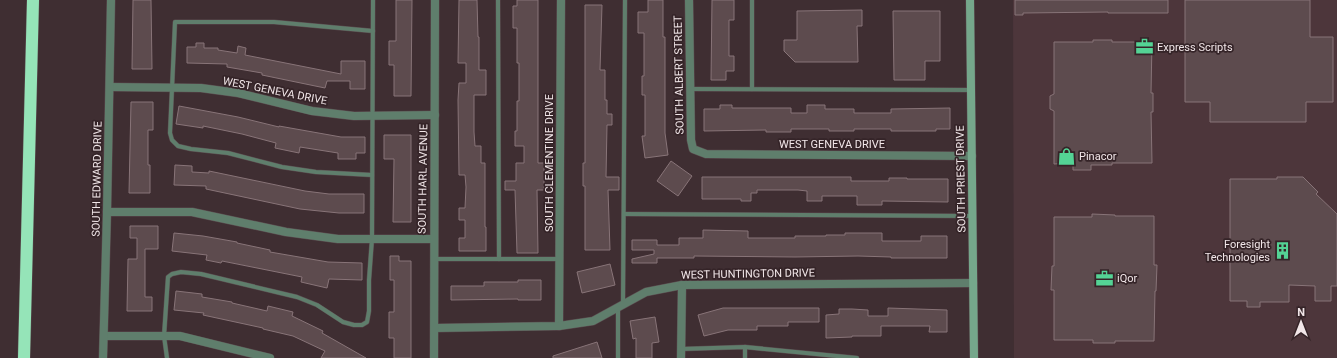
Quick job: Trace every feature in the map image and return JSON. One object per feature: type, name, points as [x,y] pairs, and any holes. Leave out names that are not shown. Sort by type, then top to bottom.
[{"type":"highway","points":[[24,358],[33,0]]},
{"type":"main road","name":"SOUTH PRIEST DRIVE","points":[[970,0],[974,358]]},
{"type":"street","name":"SOUTH EDWARD DRIVE","points":[[103,358],[111,0]]},
{"type":"street","name":"SOUTH HARL AVENUE","points":[[434,358],[435,0]]},
{"type":"street","name":"SOUTH CLEMENTINE DRIVE","points":[[559,326],[561,0]]},
{"type":"street","name":"SOUTH ALBERT STREET","points":[[689,0],[691,140],[693,149]]},
{"type":"street","name":"WEST GENEVA DRIVE","points":[[110,87],[201,88],[238,93],[312,111],[354,116],[435,115]]},
{"type":"street","name":"WEST GENEVA DRIVE","points":[[693,149],[706,154],[972,156]]},
{"type":"street","points":[[107,212],[192,212],[286,232],[338,239],[434,239]]},
{"type":"street","name":"WEST HUNTINGTON DRIVE","points":[[435,328],[559,326],[593,321],[646,292],[682,285],[973,283]]},
{"type":"street","points":[[681,358],[682,285]]},
{"type":"street","points":[[104,336],[180,336],[270,358]]},
{"type":"lane","points":[[167,358],[164,336],[168,277],[172,274],[181,272],[201,274],[297,297],[317,305],[343,322],[354,325],[362,325],[367,322],[369,311],[369,280],[372,239],[373,0]]},
{"type":"lane","points":[[498,0],[499,259]]},
{"type":"lane","points":[[618,358],[624,214],[625,0]]},
{"type":"lane","points":[[752,0],[752,89]]},
{"type":"lane","points":[[372,175],[316,172],[282,167],[228,153],[191,149],[178,146],[172,140],[170,132],[175,22],[274,22],[373,31]]},
{"type":"lane","points":[[690,89],[971,90]]},
{"type":"lane","points":[[624,214],[973,216]]},
{"type":"lane","points":[[434,259],[560,259]]},
{"type":"lane","points":[[745,347],[745,358]]},
{"type":"lane","points":[[681,349],[745,347],[857,358]]},
{"type":"shaded area","points":[[1013,0],[1337,0],[1337,358],[1014,358]]},
{"type":"building","points":[[133,0],[151,0],[152,69],[132,69]]},
{"type":"building","points":[[396,0],[412,0],[411,96],[394,96],[394,65],[389,65],[389,41],[396,41]]},
{"type":"building","points":[[459,0],[477,0],[479,70],[486,70],[486,95],[474,95],[474,132],[475,146],[481,146],[481,163],[485,163],[486,251],[459,251],[459,238],[465,238],[465,220],[459,220],[459,208],[465,208],[466,187],[465,175],[459,175],[458,100],[459,83],[466,83],[466,63],[458,63]]},
{"type":"building","points":[[517,0],[538,0],[538,163],[544,163],[544,190],[537,190],[538,253],[517,253],[515,190],[505,190],[505,181],[516,181],[516,163],[524,163],[524,146],[515,146],[515,131],[517,131],[517,101],[519,101],[519,63],[517,63],[517,28],[513,28],[513,6],[517,6]]},
{"type":"building","points":[[648,0],[663,0],[663,37],[665,37],[665,133],[668,155],[645,158],[642,136],[645,136],[645,95],[642,95],[642,76],[644,76],[644,33],[638,33],[638,12],[648,12]]},
{"type":"building","points":[[712,0],[734,0],[734,20],[729,20],[729,56],[734,56],[734,71],[726,71],[726,80],[711,80]]},
{"type":"building","points":[[1015,0],[1168,0],[1168,13],[1023,13],[1023,15],[1015,15]]},
{"type":"building","points":[[1185,0],[1310,0],[1310,37],[1333,37],[1333,102],[1306,102],[1306,122],[1210,122],[1210,102],[1185,102]]},
{"type":"building","points":[[585,5],[602,5],[600,70],[605,70],[605,100],[607,100],[607,114],[612,114],[612,125],[607,125],[606,177],[619,177],[619,190],[608,190],[610,250],[585,250],[585,186],[583,186],[583,163],[585,163]]},
{"type":"building","points":[[862,10],[862,26],[857,26],[858,62],[795,62],[784,51],[784,40],[797,40],[797,11]]},
{"type":"building","points":[[893,11],[940,11],[940,61],[925,61],[925,80],[894,80]]},
{"type":"building","points":[[1093,40],[1112,40],[1112,42],[1152,42],[1152,163],[1112,163],[1112,165],[1091,165],[1091,170],[1073,170],[1073,163],[1054,164],[1054,111],[1050,109],[1050,96],[1054,94],[1054,42],[1093,42]]},
{"type":"building","points":[[196,43],[204,43],[204,48],[218,48],[218,50],[237,53],[238,46],[246,48],[245,55],[341,74],[341,61],[365,61],[365,89],[350,89],[350,81],[327,81],[325,88],[262,75],[262,73],[227,67],[227,64],[187,63],[187,47],[196,47]]},
{"type":"building","points":[[131,102],[153,102],[153,130],[148,130],[150,193],[129,193]]},
{"type":"building","points":[[720,105],[732,105],[732,108],[791,108],[791,113],[807,113],[807,105],[825,105],[825,109],[854,109],[854,113],[891,113],[891,109],[950,108],[950,129],[936,129],[936,131],[854,129],[854,131],[829,131],[829,129],[791,129],[791,132],[766,132],[766,130],[704,131],[704,109],[720,109]]},
{"type":"building","points":[[179,106],[238,117],[279,127],[341,137],[365,137],[365,153],[356,153],[356,159],[338,159],[338,153],[300,147],[299,153],[275,148],[276,143],[242,134],[203,126],[203,128],[176,124]]},
{"type":"building","points":[[384,135],[411,135],[411,222],[393,222],[394,159],[384,159]]},
{"type":"building","points":[[671,161],[692,176],[678,196],[657,181]]},
{"type":"building","points":[[175,165],[192,166],[192,172],[209,173],[209,171],[305,191],[329,194],[364,194],[364,213],[339,213],[300,209],[206,189],[206,186],[174,185]]},
{"type":"building","points":[[702,177],[851,177],[851,181],[889,181],[889,178],[948,179],[948,202],[882,201],[882,205],[857,205],[857,196],[822,196],[822,201],[807,201],[807,191],[798,190],[757,190],[757,193],[751,193],[751,201],[741,201],[741,199],[702,199]]},
{"type":"building","name":"Foresight Technologies","points":[[1277,177],[1303,177],[1318,192],[1316,194],[1337,214],[1337,286],[1331,286],[1331,301],[1315,301],[1315,286],[1289,285],[1289,302],[1260,302],[1260,307],[1247,307],[1247,301],[1230,301],[1230,179],[1277,179]]},
{"type":"building","name":"iQor","points":[[1092,214],[1115,216],[1154,216],[1154,265],[1157,265],[1154,341],[1115,341],[1115,343],[1093,343],[1093,340],[1054,340],[1054,290],[1051,290],[1052,266],[1054,266],[1054,217],[1092,217]]},
{"type":"building","points":[[130,226],[158,226],[158,249],[145,249],[145,297],[152,297],[152,311],[127,311],[128,259],[137,259],[137,238],[130,238]]},
{"type":"building","points":[[703,230],[748,231],[748,238],[795,238],[795,236],[845,235],[845,233],[882,233],[882,241],[921,241],[921,236],[947,236],[947,258],[891,258],[858,256],[694,256],[694,258],[657,258],[657,263],[632,263],[632,259],[654,254],[654,250],[632,250],[632,240],[657,240],[657,245],[679,245],[679,238],[703,238]]},
{"type":"building","points":[[174,233],[237,242],[270,250],[270,252],[328,262],[362,263],[362,280],[329,279],[327,288],[301,282],[302,277],[222,261],[221,263],[206,260],[207,255],[172,251]]},
{"type":"building","points":[[390,256],[399,256],[399,261],[411,261],[411,358],[394,358],[394,338],[389,338],[389,312],[394,312],[394,280],[390,280]]},
{"type":"building","points":[[610,264],[615,285],[582,293],[577,272]]},
{"type":"building","points":[[518,280],[541,280],[541,300],[451,300],[451,286],[484,286],[484,282],[518,282]]},
{"type":"building","points":[[176,291],[202,294],[202,297],[232,302],[267,311],[268,306],[293,312],[292,316],[323,331],[322,333],[366,358],[321,358],[325,351],[293,336],[203,315],[204,313],[174,310]]},
{"type":"building","points":[[723,308],[819,308],[819,322],[788,322],[788,326],[757,326],[757,330],[728,330],[704,336],[698,315]]},
{"type":"building","points":[[888,308],[947,310],[947,332],[929,332],[930,326],[881,326],[881,336],[826,338],[826,315],[839,314],[839,309],[852,309],[868,310],[868,316],[888,316]]},
{"type":"building","points":[[655,317],[659,342],[652,343],[652,358],[636,358],[636,338],[633,339],[630,321]]},
{"type":"building","points":[[597,342],[602,358],[553,358],[553,356]]},
{"type":"place","name":"Express Scripts","points":[[1144,47]]},
{"type":"place","name":"Pinacor","points":[[1066,156]]},
{"type":"place","name":"Foresight Technologies","points":[[1283,250]]},
{"type":"place","name":"iQor","points":[[1104,278]]}]
